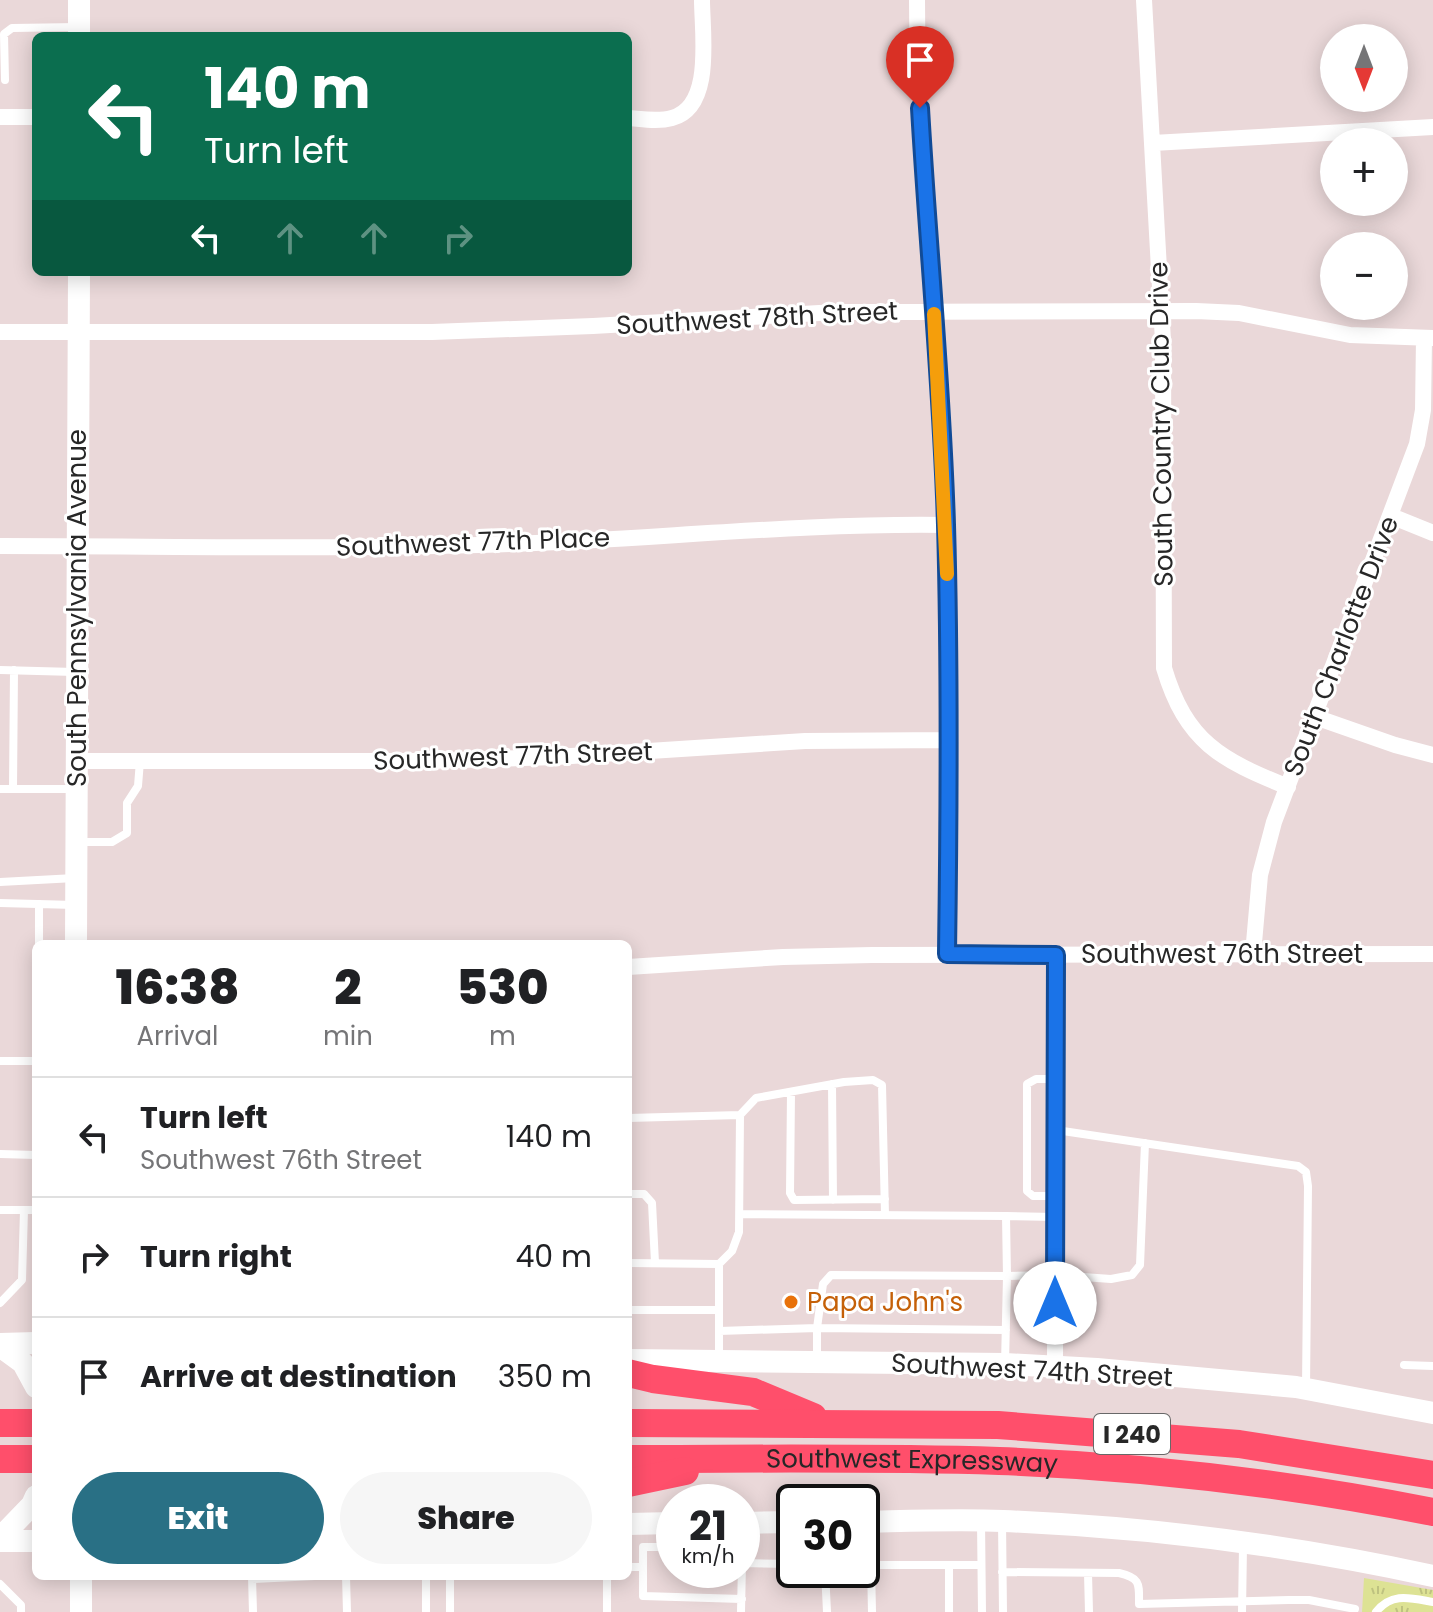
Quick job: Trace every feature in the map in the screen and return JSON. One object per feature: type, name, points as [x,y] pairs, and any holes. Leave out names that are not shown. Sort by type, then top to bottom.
[{"type":"highway","points":[[632,1374],[753,1392],[829,1423]]},
{"type":"highway","points":[[2,1423],[32,1423]]},
{"type":"highway","name":"Southwest Expressway","points":[[632,1423],[998,1425],[1150,1435],[1266,1448],[1433,1475]]},
{"type":"highway","points":[[2,1459],[32,1459]]},
{"type":"highway","name":"Southwest Expressway","points":[[632,1459],[1000,1461],[1140,1470],[1238,1480],[1433,1512]]},
{"type":"highway","points":[[632,1482],[741,1459]]},
{"type":"main road","points":[[79,0],[79,31]]},
{"type":"main road","name":"South Pennsylvania Avenue","points":[[76,940],[79,276]]},
{"type":"main road","points":[[0,1345],[32,1343]]},
{"type":"main road","points":[[0,1345],[23,1363],[32,1380]]},
{"type":"main road","name":"Southwest 74th Street","points":[[632,1360],[1055,1366],[1306,1389],[1433,1413]]},
{"type":"main road","points":[[0,1540],[32,1505]]},
{"type":"main road","points":[[880,1522],[991,1521],[1131,1529],[1243,1541],[1349,1558],[1433,1576]]},
{"type":"main road","points":[[632,1524],[656,1523]]},
{"type":"main road","points":[[0,1540],[32,1541]]},
{"type":"main road","points":[[81,1580],[81,1612]]},
{"type":"street","points":[[632,118],[669,119],[692,104],[702,75],[702,0]]},
{"type":"street","points":[[917,0],[919,87],[946,525],[949,740],[947,954]]},
{"type":"street","name":"South Country Club Drive","points":[[1144,0],[1162,312],[1164,668],[1184,716],[1205,743],[1242,768],[1288,787]]},
{"type":"street","points":[[0,117],[32,117]]},
{"type":"street","points":[[1153,143],[1433,127]]},
{"type":"street","name":"Southwest 78th Street","points":[[0,332],[432,332],[837,312],[934,311],[1239,313],[1350,335],[1429,338]]},
{"type":"street","name":"South Charlotte Drive","points":[[1253,954],[1256,905],[1264,855],[1391,516],[1421,425],[1429,338]]},
{"type":"street","points":[[1391,516],[1433,533]]},
{"type":"street","name":"Southwest 77th Place","points":[[0,546],[472,545],[807,527],[946,525]]},
{"type":"street","points":[[1315,717],[1433,755]]},
{"type":"street","name":"Southwest 77th Street","points":[[76,761],[428,761],[556,757],[805,741],[949,740]]},
{"type":"street","name":"Southwest 76th Street","points":[[632,967],[783,957],[947,954],[1433,954]]},
{"type":"street","points":[[1055,1366],[1056,955]]},
{"type":"lane","points":[[5,80],[4,34],[12,28],[79,31]]},
{"type":"lane","points":[[0,670],[77,672]]},
{"type":"lane","points":[[13,789],[14,670]]},
{"type":"lane","points":[[76,842],[112,842],[127,833],[127,803],[138,786],[140,761]]},
{"type":"lane","points":[[0,789],[76,789]]},
{"type":"lane","points":[[0,882],[76,878]]},
{"type":"lane","points":[[0,903],[76,905]]},
{"type":"lane","points":[[39,904],[39,940]]},
{"type":"lane","points":[[0,1061],[32,1061]]},
{"type":"lane","points":[[1055,1079],[1036,1079],[1027,1084],[1027,1191],[1033,1196],[1055,1196]]},
{"type":"lane","points":[[719,1361],[719,1264],[732,1251],[739,1232],[740,1115],[756,1098],[832,1084],[873,1080],[882,1085],[885,1215]]},
{"type":"lane","points":[[832,1084],[833,1200]]},
{"type":"lane","points":[[791,1092],[790,1193],[794,1200],[885,1199]]},
{"type":"lane","points":[[632,1118],[740,1115]]},
{"type":"lane","points":[[1055,1130],[1298,1166],[1306,1172],[1306,1389]]},
{"type":"lane","points":[[817,1362],[817,1328],[823,1284],[831,1275],[1055,1275],[1111,1279],[1132,1275],[1140,1265],[1145,1143]]},
{"type":"lane","points":[[0,1154],[32,1155]]},
{"type":"lane","points":[[632,1194],[644,1194],[652,1203],[655,1263]]},
{"type":"lane","points":[[0,1210],[32,1210]]},
{"type":"lane","points":[[0,1303],[22,1280],[24,1210]]},
{"type":"lane","points":[[741,1214],[1055,1217]]},
{"type":"lane","points":[[1005,1364],[1006,1216]]},
{"type":"lane","points":[[632,1263],[719,1264]]},
{"type":"lane","points":[[632,1310],[719,1310]]},
{"type":"lane","points":[[719,1331],[817,1328],[1006,1330]]},
{"type":"lane","points":[[1404,1365],[1433,1366]]},
{"type":"lane","points":[[982,1612],[981,1565],[991,1521]]},
{"type":"lane","points":[[991,1521],[1002,1572],[1003,1612]]},
{"type":"lane","points":[[1242,1612],[1243,1541]]},
{"type":"lane","points":[[656,1547],[643,1547],[643,1596],[742,1599]]},
{"type":"lane","points":[[880,1565],[981,1565]]},
{"type":"lane","points":[[949,1566],[949,1612]]},
{"type":"lane","points":[[632,1567],[642,1567]]},
{"type":"lane","points":[[1002,1572],[1132,1576],[1139,1584],[1139,1608],[1309,1600],[1355,1609]]},
{"type":"lane","points":[[1088,1573],[1089,1612]]},
{"type":"lane","points":[[252,1580],[253,1612]]},
{"type":"lane","points":[[346,1580],[347,1612]]},
{"type":"lane","points":[[426,1580],[426,1612]]},
{"type":"lane","points":[[450,1580],[450,1612]]},
{"type":"lane","points":[[607,1580],[607,1612]]},
{"type":"lane","points":[[0,1584],[21,1605],[21,1612]]},
{"type":"lane","points":[[741,1612],[742,1588]]},
{"type":"lane","points":[[826,1588],[827,1612]]},
{"type":"lane","points":[[869,1588],[872,1612]]},
{"type":"lane","points":[[1376,1612],[1383,1603],[1403,1596],[1433,1602]]},
{"type":"green space","points":[[1364,1578],[1433,1590],[1433,1612],[1362,1612]]},
{"type":"slow traffic","points":[[934,314],[947,574]]},
{"type":"place","name":"Papa John's","points":[[791,1302]]},
{"type":"route","points":[[920,108],[937,342],[946,525],[949,740],[947,954],[1056,955],[1055,1303]]}]
